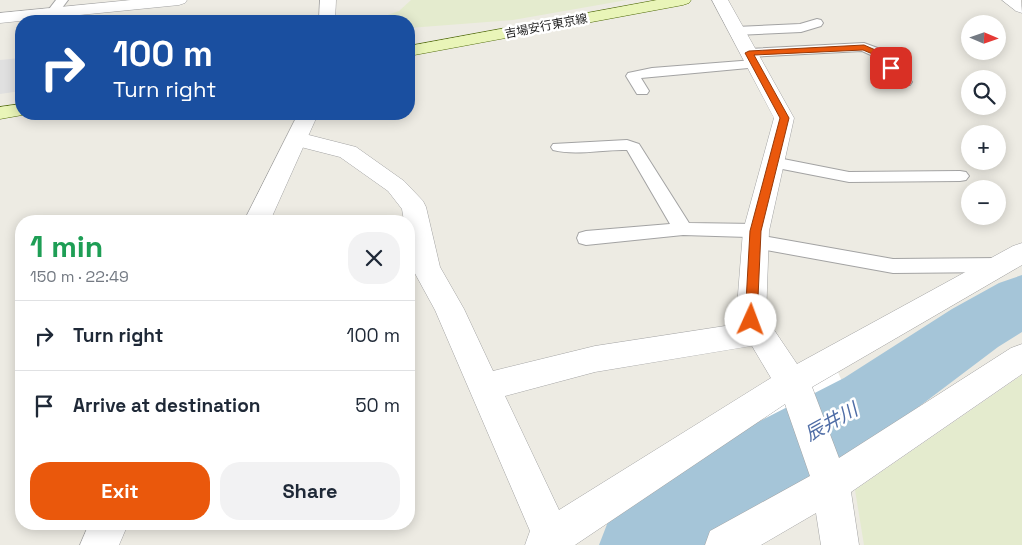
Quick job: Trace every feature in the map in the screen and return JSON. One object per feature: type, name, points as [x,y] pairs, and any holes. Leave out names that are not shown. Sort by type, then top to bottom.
[{"type":"main road","name":"吉場安行東京線","points":[[415,51],[682,0]]},
{"type":"main road","points":[[0,113],[15,111]]},
{"type":"street","points":[[31,15],[178,0]]},
{"type":"street","points":[[327,15],[328,0]]},
{"type":"street","points":[[720,0],[784,118],[755,236],[751,320],[795,388],[829,477],[840,545]]},
{"type":"street","points":[[1010,0],[1022,8]]},
{"type":"street","points":[[0,18],[15,17]]},
{"type":"street","points":[[260,215],[303,126],[348,152],[396,186],[414,207],[415,215]]},
{"type":"street","points":[[415,222],[418,269],[449,310],[485,387],[548,542],[582,517],[1011,259]]},
{"type":"street","points":[[485,387],[595,359],[680,344],[759,333]]},
{"type":"street","points":[[724,545],[1022,357]]},
{"type":"street","points":[[99,545],[106,530]]},
{"type":"lane","points":[[52,13],[62,0]]},
{"type":"lane","points":[[736,30],[801,28],[817,23]]},
{"type":"lane","points":[[642,92],[633,76],[752,58],[864,47],[878,53],[905,82]]},
{"type":"lane","points":[[558,147],[588,148],[627,145],[633,147],[683,229]]},
{"type":"lane","points":[[773,162],[849,177],[960,176]]},
{"type":"lane","points":[[586,238],[683,229],[755,236],[894,266],[1011,259]]},
{"type":"green space","points":[[411,0],[627,0],[513,20],[415,28],[415,15],[387,15],[399,11]]},
{"type":"green space","points":[[1022,375],[1022,545],[864,545],[855,490]]},
{"type":"shaded area","points":[[15,59],[15,92],[0,94],[0,60]]},
{"type":"pier","points":[[837,370],[868,441],[787,494],[765,412]]},
{"type":"waterway","name":"辰井川","points":[[642,545],[709,491],[870,401],[975,328],[1022,300]]},
{"type":"route","points":[[751,320],[754,241],[758,217],[784,118],[749,53],[864,47],[878,53],[891,68]]}]
